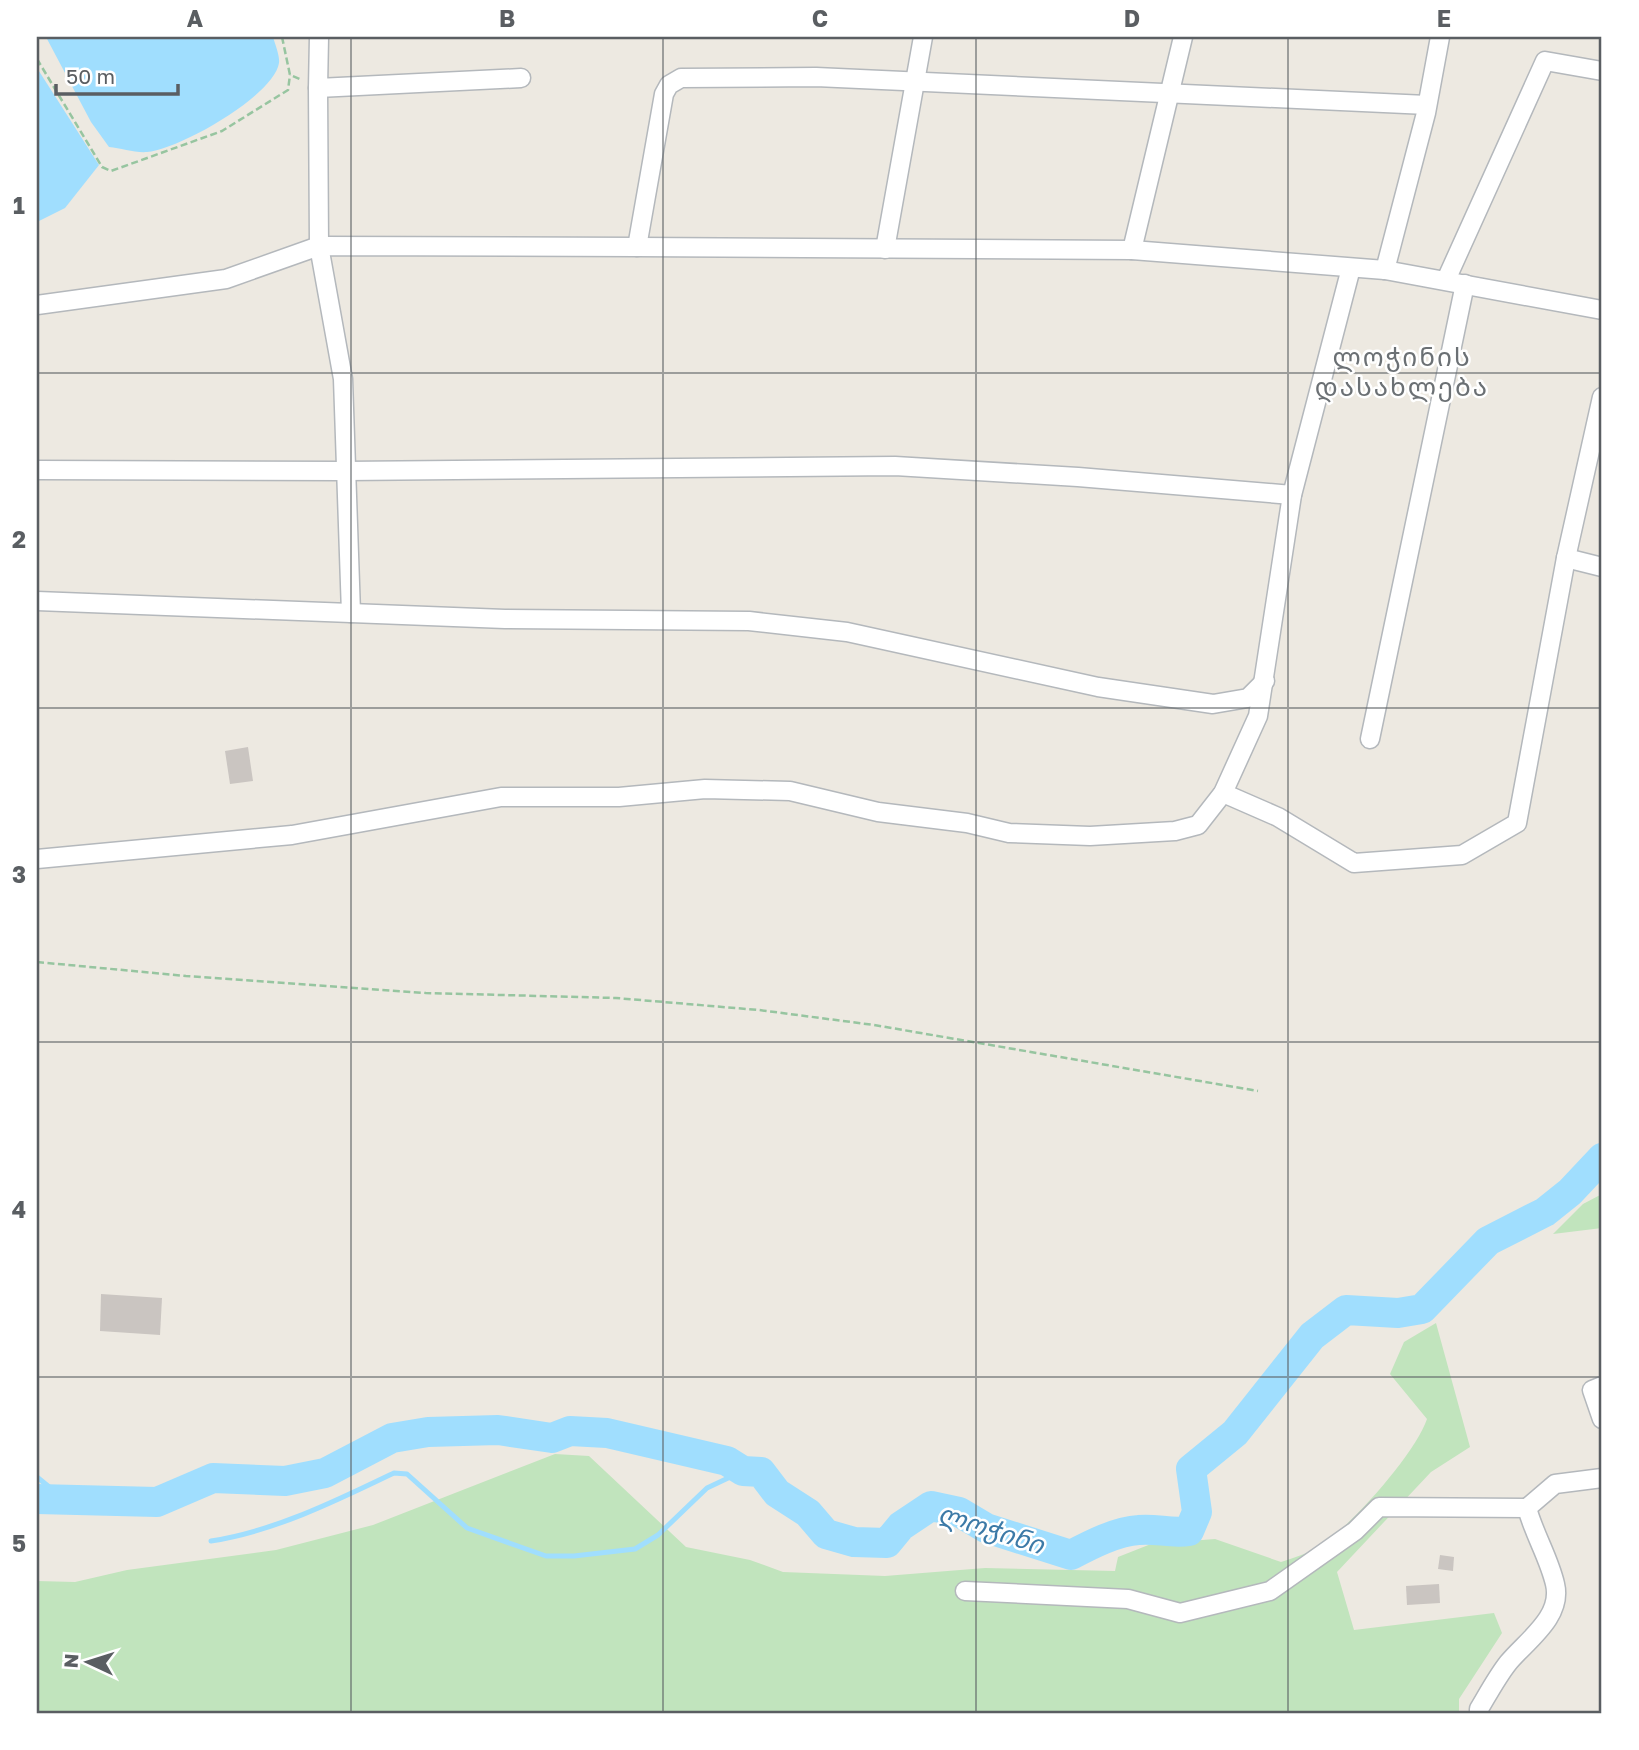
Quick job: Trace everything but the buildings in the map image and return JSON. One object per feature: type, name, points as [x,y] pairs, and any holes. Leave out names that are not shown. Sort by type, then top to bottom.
[{"type":"street","points":[[318,37],[319,246],[343,379],[351,614]]},
{"type":"street","points":[[885,248],[923,37]]},
{"type":"street","points":[[1132,250],[1183,37]]},
{"type":"street","points":[[1385,270],[1427,105],[1440,37]]},
{"type":"street","points":[[1446,280],[1545,61],[1602,71]]},
{"type":"street","points":[[637,247],[655,134],[669,85],[681,78],[816,77],[1427,105]]},
{"type":"street","points":[[318,88],[521,78]]},
{"type":"street","points":[[37,305],[226,279],[319,246],[637,247],[1132,250],[1385,270],[1602,310]]},
{"type":"street","points":[[37,859],[292,835],[501,797],[619,797],[749,788],[790,791],[878,812],[967,823],[1009,833],[1090,836],[1175,831],[1198,825],[1223,793],[1258,716],[1292,495],[1351,268]]},
{"type":"street","points":[[1370,739],[1465,284]]},
{"type":"street","points":[[1223,793],[1278,817],[1354,863],[1462,855],[1517,823],[1566,558],[1602,397]]},
{"type":"street","points":[[37,470],[345,471],[895,466],[1078,477],[1292,495]]},
{"type":"street","points":[[1566,558],[1602,566]]},
{"type":"street","points":[[37,601],[505,619],[749,621],[847,632],[1098,687],[1213,704],[1248,698],[1265,681]]},
{"type":"street","points":[[1602,1386],[1592,1390],[1602,1419]]},
{"type":"street","points":[[965,1591],[1128,1599],[1180,1613],[1270,1591],[1355,1531],[1379,1507],[1527,1508],[1555,1484],[1602,1478]]},
{"type":"street","points":[[1479,1713],[1507,1664],[1544,1624],[1555,1606],[1556,1585],[1534,1535],[1527,1508]]},
{"type":"path","points":[[37,59],[102,167],[111,171],[222,131],[288,90],[290,75],[282,37]]},
{"type":"path","points":[[290,75],[318,88]]},
{"type":"path","points":[[37,962],[186,976],[413,992],[616,998],[759,1010],[874,1025],[1258,1091]]},
{"type":"green space","points":[[1602,1194],[1602,1228],[1553,1234],[1583,1204]]},
{"type":"green space","points":[[1436,1323],[1470,1447],[1431,1472],[1337,1572],[1354,1630],[1494,1613],[1502,1633],[1459,1699],[1459,1713],[37,1713],[37,1581],[75,1582],[127,1570],[276,1550],[373,1525],[555,1454],[589,1456],[686,1547],[750,1560],[783,1572],[885,1576],[985,1568],[1115,1571],[1118,1557],[1151,1544],[1215,1539],[1281,1562],[1317,1548],[1346,1525],[1380,1490],[1409,1451],[1427,1419],[1390,1374],[1404,1342]]},
{"type":"water","points":[[46,37],[273,37],[279,63],[261,91],[223,119],[180,142],[161,149],[138,152],[109,147],[91,122]]},
{"type":"water","points":[[37,68],[99,165],[65,208],[37,222]]},
{"type":"waterway","name":"ლოჭინი","points":[[37,1499],[157,1502],[213,1478],[285,1481],[325,1473],[392,1438],[428,1432],[498,1430],[552,1438],[570,1431],[607,1433],[727,1461],[743,1471],[761,1472],[777,1493],[808,1513],[826,1534],[854,1542],[887,1543],[901,1526],[931,1506],[959,1512],[986,1528],[1071,1555],[1104,1539],[1131,1531],[1189,1531],[1197,1512],[1191,1469],[1235,1433],[1312,1336],[1346,1310],[1398,1313],[1422,1309],[1488,1241],[1545,1212],[1570,1192],[1602,1158]]},
{"type":"waterway","points":[[211,1541],[282,1522],[394,1473],[407,1474],[467,1528],[546,1556],[574,1556],[635,1549],[658,1535],[707,1488],[743,1471]]},
{"type":"waterway","points":[[37,1477],[65,1500]]},
{"type":"district","name":"ლოჭინის დასახლება","points":[[1402,372]]}]
